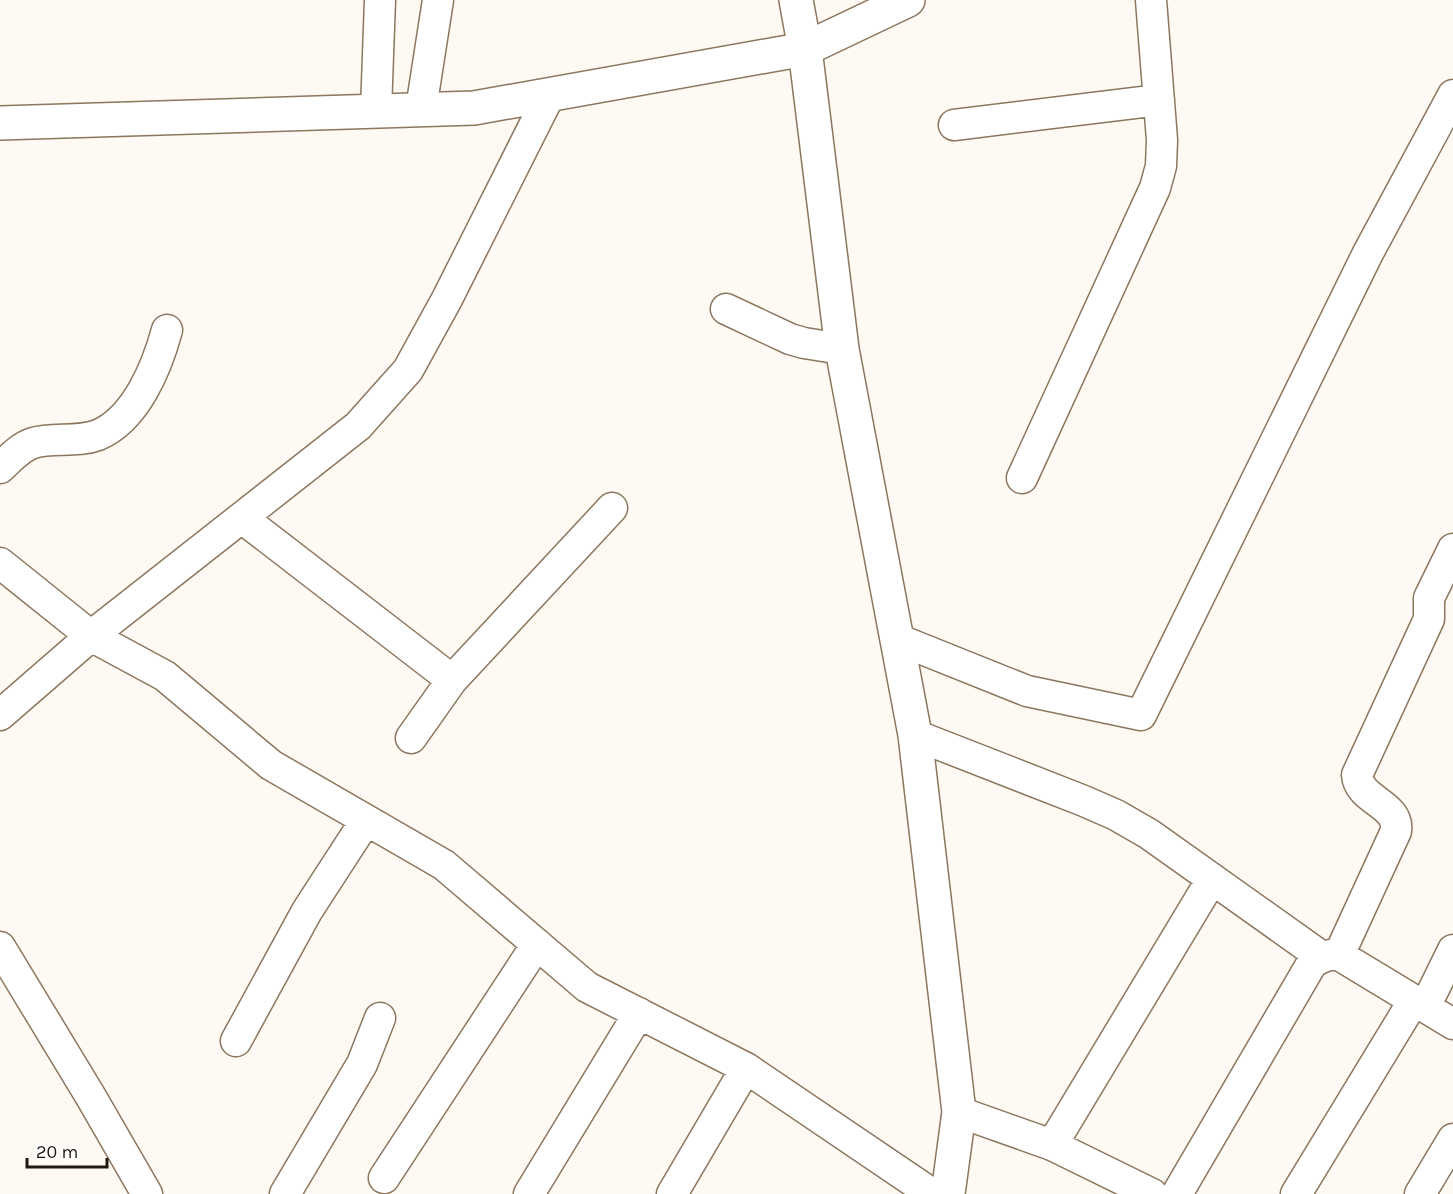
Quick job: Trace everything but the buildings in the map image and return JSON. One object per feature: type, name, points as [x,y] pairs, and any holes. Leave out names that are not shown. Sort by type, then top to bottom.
[{"type":"main road","points":[[796,0],[805,49],[842,348],[915,735],[958,1112],[948,1194]]},
{"type":"main road","points":[[0,123],[474,108],[805,49],[909,0]]},
{"type":"street","points":[[376,111],[380,0]]},
{"type":"street","points":[[421,109],[438,0]]},
{"type":"street","points":[[1022,478],[1155,188],[1161,166],[1159,100],[1150,0]]},
{"type":"street","points":[[0,715],[91,636],[358,426],[408,370],[447,299],[550,94]]},
{"type":"street","points":[[897,639],[1027,692],[1141,715],[1368,253],[1453,95]]},
{"type":"street","points":[[954,125],[1159,100]]},
{"type":"street","points":[[726,309],[790,339],[842,348]]},
{"type":"street","points":[[0,468],[18,451],[33,443],[97,435],[120,423],[148,381],[160,356],[166,330]]},
{"type":"street","points":[[411,738],[452,680],[612,508]]},
{"type":"street","points":[[242,518],[452,680]]},
{"type":"street","points":[[1177,1194],[1312,963],[1331,956],[1396,831],[1396,819],[1362,788],[1357,775],[1429,619],[1429,598],[1453,549]]},
{"type":"street","points":[[0,563],[91,636],[165,676],[271,765],[444,865],[587,987],[746,1068],[932,1194]]},
{"type":"street","points":[[915,735],[1116,815],[1149,834],[1212,879],[1331,956],[1453,1024]]},
{"type":"street","points":[[236,1041],[307,911],[366,820]]},
{"type":"street","points":[[1052,1145],[1212,879]]},
{"type":"street","points":[[384,1178],[537,944]]},
{"type":"street","points":[[0,948],[147,1194]]},
{"type":"street","points":[[1296,1194],[1453,950]]},
{"type":"street","points":[[529,1194],[639,1013]]},
{"type":"street","points":[[285,1194],[362,1064],[380,1018]]},
{"type":"street","points":[[672,1194],[746,1068]]},
{"type":"street","points":[[958,1112],[1052,1145],[1094,1180],[1152,1194]]},
{"type":"street","points":[[1420,1194],[1453,1139]]}]
